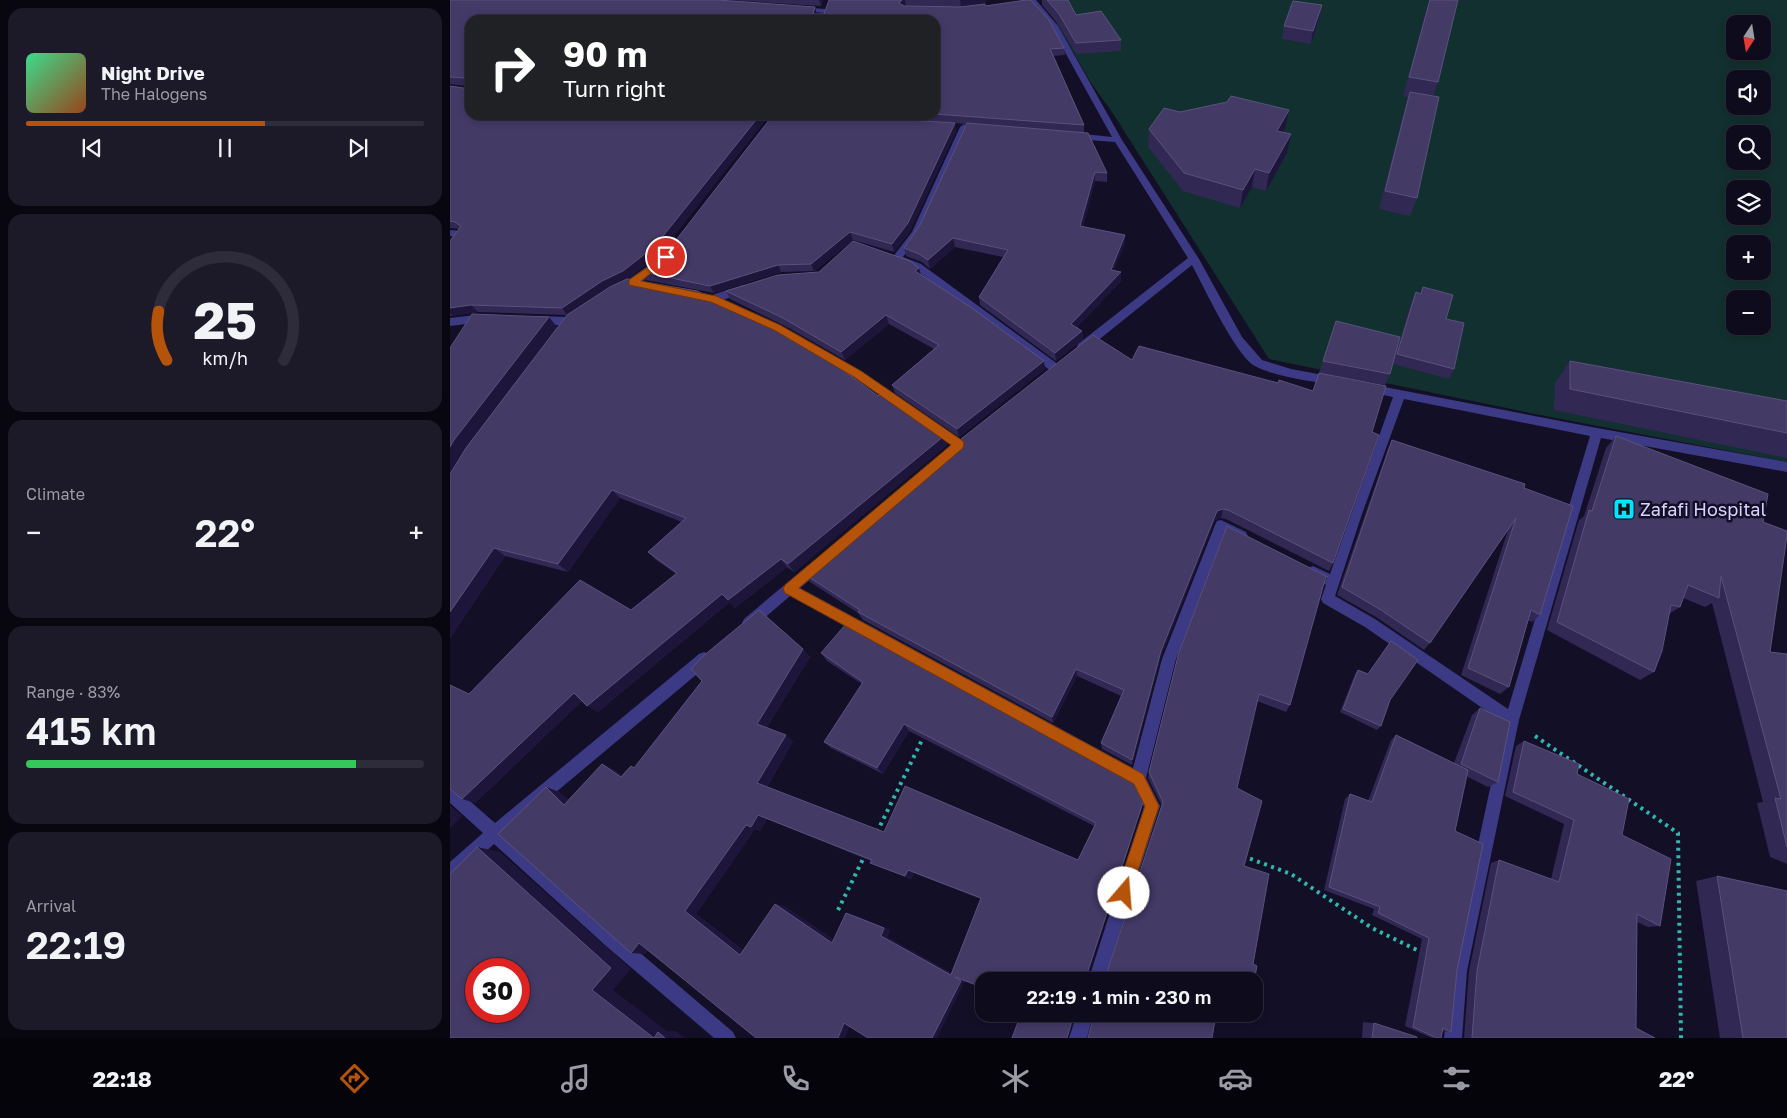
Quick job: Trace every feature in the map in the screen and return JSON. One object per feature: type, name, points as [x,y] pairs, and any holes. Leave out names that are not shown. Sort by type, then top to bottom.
[{"type":"street","points":[[1030,2],[1054,26],[1118,140],[1194,259],[1238,340],[1258,363],[1291,373],[1597,433],[1787,467]]},
{"type":"street","points":[[792,8],[826,8],[823,15]]},
{"type":"street","points":[[964,127],[916,233],[892,257],[917,266],[1059,365],[1194,259]]},
{"type":"street","points":[[1060,135],[1118,140]]},
{"type":"street","points":[[450,233],[461,234],[450,248]]},
{"type":"street","points":[[612,292],[632,283],[666,257]]},
{"type":"street","points":[[632,283],[650,286]]},
{"type":"street","points":[[729,306],[708,298],[756,286]]},
{"type":"street","points":[[520,319],[567,325],[583,312]]},
{"type":"street","points":[[450,322],[494,318]]},
{"type":"street","points":[[802,342],[857,374],[959,445]]},
{"type":"street","points":[[1400,394],[1328,598],[1370,623],[1512,720]]},
{"type":"street","points":[[1453,1038],[1459,971],[1512,720],[1597,433]]},
{"type":"street","points":[[1138,779],[1169,659],[1221,525],[1255,543]]},
{"type":"street","points":[[736,633],[826,558]]},
{"type":"street","points":[[1299,564],[1333,582]]},
{"type":"street","points":[[789,589],[1138,779],[1152,806],[1099,972]]},
{"type":"street","points":[[450,873],[495,833],[714,652]]},
{"type":"street","points":[[450,793],[612,940],[727,1038]]},
{"type":"street","points":[[1078,1038],[1083,1022]]},
{"type":"path","points":[[1512,720],[1678,833],[1681,1038]]},
{"type":"path","points":[[873,838],[926,731]]},
{"type":"path","points":[[838,910],[869,847]]},
{"type":"path","points":[[1238,854],[1291,874],[1372,928],[1459,971]]},
{"type":"green space","points":[[1043,0],[1787,0],[1787,462],[1540,415],[1269,359],[1112,112],[1091,83]]},
{"type":"building","points":[[450,0],[718,0],[815,7],[813,14],[824,14],[829,0],[902,0],[899,3],[904,6],[960,7],[1031,0],[1049,20],[1064,48],[1050,49],[1084,125],[940,114],[940,15],[465,15],[465,78],[450,77]]},
{"type":"building","points":[[1047,0],[1068,0],[1076,15],[1101,11],[1121,40],[1076,43],[1059,14]]},
{"type":"building","points":[[1430,0],[1458,0],[1438,82],[1409,77]]},
{"type":"building","points":[[1293,1],[1322,5],[1313,31],[1284,26]]},
{"type":"building","points":[[450,86],[464,88],[465,120],[756,120],[655,246],[623,271],[602,281],[562,308],[471,305],[450,308],[450,241],[461,226],[450,221]]},
{"type":"building","points":[[1410,92],[1439,97],[1417,198],[1385,191]]},
{"type":"building","points":[[1231,96],[1289,110],[1277,131],[1291,134],[1269,173],[1255,169],[1243,190],[1184,173],[1149,129],[1164,108],[1180,112],[1227,102]]},
{"type":"building","points":[[769,120],[909,120],[955,123],[908,223],[892,244],[850,232],[811,264],[778,265],[710,286],[642,272],[666,253]]},
{"type":"building","points":[[967,123],[1088,133],[1107,173],[1095,172],[1080,226],[1125,235],[1111,270],[1121,272],[1071,324],[1082,331],[1055,353],[979,297],[1008,250],[953,238],[928,260],[904,248],[920,225]]},
{"type":"building","points":[[853,241],[910,261],[919,268],[915,271],[972,308],[1044,361],[957,429],[892,385],[939,345],[886,315],[841,352],[783,318],[726,291],[778,275],[819,272]]},
{"type":"building","points":[[627,279],[697,291],[769,323],[830,358],[829,360],[878,396],[881,393],[944,436],[788,564],[781,559],[728,600],[722,594],[587,706],[574,693],[462,799],[450,789],[450,685],[469,694],[580,580],[631,610],[677,573],[648,552],[686,518],[612,490],[558,564],[494,548],[450,612],[450,474],[466,448],[567,315],[610,287]]},
{"type":"building","points":[[1423,287],[1453,295],[1446,319],[1464,323],[1454,369],[1397,354],[1416,292],[1421,294]]},
{"type":"building","points":[[472,314],[549,317],[450,447],[450,348]]},
{"type":"building","points":[[1336,321],[1400,337],[1390,374],[1323,361]]},
{"type":"building","points":[[1093,335],[1132,360],[1139,346],[1278,383],[1279,380],[1313,391],[1319,373],[1386,386],[1372,432],[1379,435],[1333,563],[1228,510],[1217,511],[1161,651],[1132,760],[1101,743],[1124,690],[1076,669],[1052,717],[858,612],[860,610],[804,574],[961,439]]},
{"type":"building","points":[[1570,361],[1787,401],[1787,433],[1570,389]]},
{"type":"building","points":[[1616,436],[1768,494],[1763,522],[1787,531],[1770,652],[1787,654],[1787,847],[1775,798],[1781,799],[1721,576],[1719,598],[1688,585],[1680,607],[1671,605],[1662,651],[1654,672],[1557,622],[1589,510],[1592,511]]},
{"type":"building","points":[[1392,440],[1525,484],[1524,488],[1573,506],[1540,615],[1531,610],[1509,687],[1468,668],[1516,518],[1430,643],[1381,610],[1342,587]]},
{"type":"building","points":[[1227,526],[1328,577],[1326,576],[1290,705],[1259,694],[1237,788],[1262,801],[1244,866],[1269,874],[1253,964],[1257,966],[1256,972],[1107,972],[1163,802],[1149,772],[1179,652]]},
{"type":"building","points":[[759,610],[803,649],[757,724],[786,735],[757,783],[884,832],[905,786],[1078,860],[1096,823],[904,724],[877,768],[824,742],[863,682],[821,653],[846,624],[1132,780],[1143,802],[1088,972],[975,972],[975,985],[955,977],[961,981],[932,1038],[868,1038],[844,1023],[838,1038],[756,1038],[639,943],[631,953],[498,834],[546,787],[564,805],[602,764],[621,777],[631,766],[634,768],[702,681],[691,669],[702,657]],"holes":[[[758,815],[872,860],[870,863],[905,876],[908,870],[981,898],[951,975],[881,936],[884,928],[846,913],[832,943],[775,904],[740,955],[685,911],[746,825],[751,827]]]},
{"type":"building","points":[[1391,641],[1418,660],[1390,700],[1381,726],[1343,709],[1358,670],[1368,674]]},
{"type":"building","points":[[1480,708],[1510,722],[1498,782],[1461,764]]},
{"type":"building","points":[[1396,735],[1468,770],[1455,831],[1483,844],[1457,970],[1451,1032],[1443,1028],[1441,1038],[1413,1027],[1429,938],[1378,913],[1380,907],[1329,887],[1350,794],[1372,802]]},
{"type":"building","points":[[1524,741],[1579,764],[1577,774],[1629,799],[1622,835],[1671,859],[1660,926],[1637,914],[1636,1028],[1655,1038],[1472,1038],[1477,971],[1499,860],[1559,882],[1574,820],[1513,792]]},
{"type":"building","points":[[477,847],[611,968],[592,990],[654,1038],[450,1038],[450,874]]},
{"type":"building","points":[[1717,876],[1787,891],[1787,1038],[1743,1038]]},
{"type":"building","points":[[1018,1022],[1072,1022],[1067,1038],[1012,1038]]},
{"type":"building","points":[[1092,1022],[1215,1022],[1212,1038],[1088,1038]]},
{"type":"building","points":[[1374,1023],[1417,1037],[1417,1038],[1372,1038]]},
{"type":"building","points":[[658,1032],[665,1038],[654,1038]]},
{"type":"place","name":"Zafafi Hospital","points":[[1624,509]]},
{"type":"route","points":[[666,257],[632,283],[713,299],[777,328],[857,374],[959,444],[789,589],[1138,779],[1152,806],[1124,893]]}]
